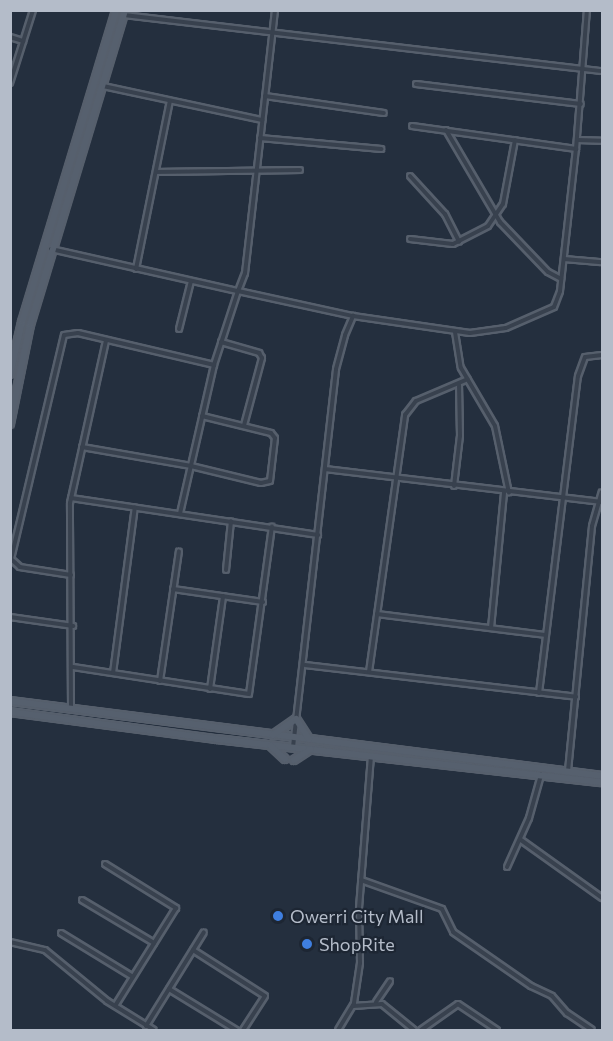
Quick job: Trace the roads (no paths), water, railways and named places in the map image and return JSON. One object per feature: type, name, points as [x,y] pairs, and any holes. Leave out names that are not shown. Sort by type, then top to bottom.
[{"type":"main road","points":[[10,374],[45,247],[116,10]]},
{"type":"main road","points":[[10,424],[30,325],[124,13]]},
{"type":"main road","points":[[111,30],[118,32]]},
{"type":"main road","points":[[10,701],[310,740],[603,782]]},
{"type":"main road","points":[[10,712],[371,756],[603,776]]},
{"type":"main road","points":[[273,736],[296,719],[310,740]]},
{"type":"main road","points":[[267,744],[285,759]]},
{"type":"main road","points":[[294,760],[311,749]]},
{"type":"street","points":[[10,83],[33,10]]},
{"type":"street","points":[[180,514],[214,366],[245,273],[275,10]]},
{"type":"street","points":[[45,247],[353,316],[455,332],[506,328],[541,314],[558,300],[562,279],[581,104],[587,10]]},
{"type":"street","points":[[124,13],[603,71]]},
{"type":"street","points":[[10,37],[23,41]]},
{"type":"street","points":[[416,84],[581,104]]},
{"type":"street","points":[[102,86],[262,120]]},
{"type":"street","points":[[265,96],[384,113]]},
{"type":"street","points":[[136,269],[170,101]]},
{"type":"street","points":[[412,126],[576,149]]},
{"type":"street","points":[[446,130],[497,216],[548,272],[562,279]]},
{"type":"street","points":[[260,138],[382,149]]},
{"type":"street","points":[[410,239],[459,242],[475,235],[497,216],[507,192],[515,140]]},
{"type":"street","points":[[577,140],[603,141]]},
{"type":"street","points":[[156,172],[300,170]]},
{"type":"street","points":[[410,176],[445,214],[459,242]]},
{"type":"street","points":[[564,259],[603,261]]},
{"type":"street","points":[[179,329],[191,281]]},
{"type":"street","points":[[293,747],[305,665],[338,357],[353,316]]},
{"type":"street","points":[[71,575],[20,567],[11,559],[64,335],[70,332],[214,366]]},
{"type":"street","points":[[455,332],[458,359],[495,426],[506,493],[491,628]]},
{"type":"street","points":[[71,710],[73,626],[71,498],[106,340]]},
{"type":"street","points":[[221,342],[259,353],[262,358],[244,425]]},
{"type":"street","points":[[538,693],[561,498],[582,361],[591,355],[603,355]]},
{"type":"street","points":[[369,672],[402,424],[410,406],[468,379]]},
{"type":"street","points":[[454,486],[460,436],[459,385]]},
{"type":"street","points":[[82,447],[191,466],[250,481],[270,481],[274,436],[244,425],[202,416]]},
{"type":"street","points":[[325,469],[506,493],[600,502]]},
{"type":"street","points":[[568,772],[603,492]]},
{"type":"street","points":[[71,498],[272,527],[318,536]]},
{"type":"street","points":[[113,673],[135,507]]},
{"type":"street","points":[[226,570],[231,521]]},
{"type":"street","points":[[73,667],[210,689],[251,692],[272,527]]},
{"type":"street","points":[[160,681],[179,551]]},
{"type":"street","points":[[173,589],[263,602]]},
{"type":"street","points":[[210,689],[223,596]]},
{"type":"street","points":[[377,614],[545,634]]},
{"type":"street","points":[[10,617],[73,626]]},
{"type":"street","points":[[305,665],[576,697]]},
{"type":"street","points":[[338,1030],[352,1006],[360,963],[362,880],[371,756]]},
{"type":"street","points":[[507,867],[521,840],[541,774]]},
{"type":"street","points":[[521,840],[603,898]]},
{"type":"street","points":[[105,864],[176,908],[115,1006]]},
{"type":"street","points":[[362,880],[442,909],[453,932],[531,986],[552,996],[567,1012],[592,1030]]},
{"type":"street","points":[[82,900],[154,943]]},
{"type":"street","points":[[146,1026],[204,932]]},
{"type":"street","points":[[60,933],[133,977]]},
{"type":"street","points":[[10,942],[45,950],[115,1006],[154,1030]]},
{"type":"street","points":[[193,950],[265,996],[243,1030]]},
{"type":"street","points":[[376,1002],[390,981]]},
{"type":"street","points":[[169,989],[236,1030]]},
{"type":"street","points":[[352,1006],[376,1002],[414,1030]]},
{"type":"street","points":[[421,1030],[458,1004],[497,1030]]},
{"type":"place","name":"Owerri City Mall","points":[[278,916]]},
{"type":"place","name":"ShopRite","points":[[307,944]]}]
